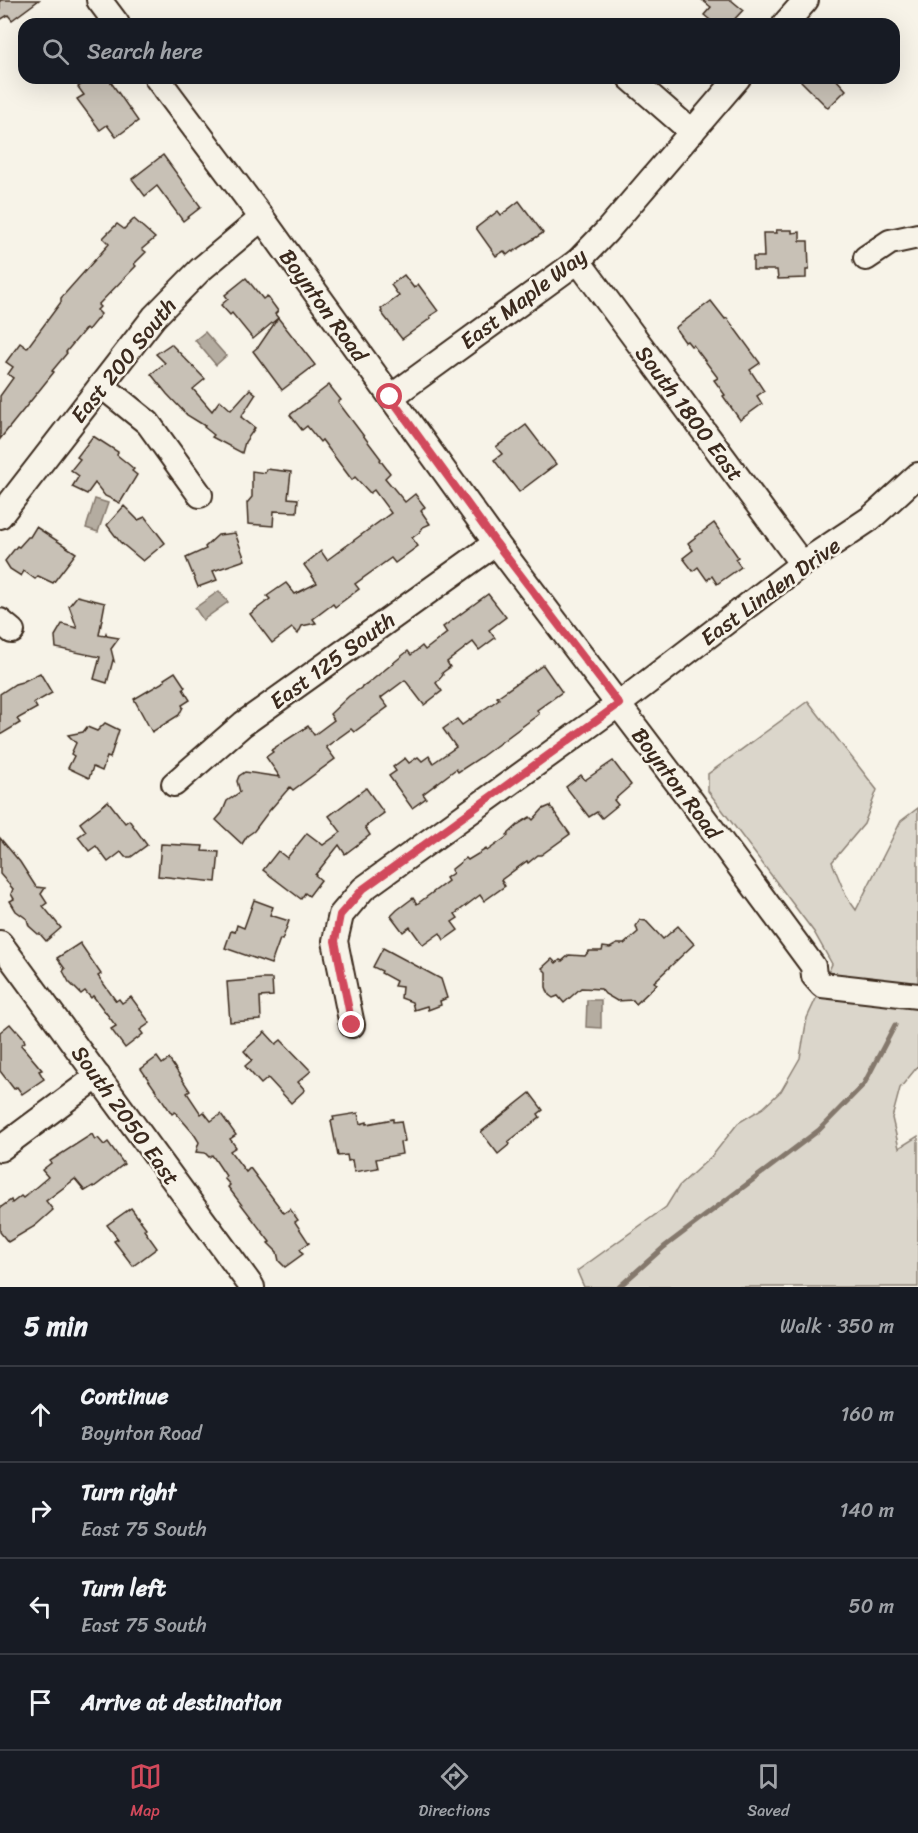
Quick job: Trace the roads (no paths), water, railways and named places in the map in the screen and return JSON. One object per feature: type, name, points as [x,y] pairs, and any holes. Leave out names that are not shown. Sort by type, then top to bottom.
[{"type":"street","points":[[99,0],[112,18]]},
{"type":"street","points":[[790,18],[806,0]]},
{"type":"street","name":"Boynton Road","points":[[162,84],[262,218],[496,543],[619,704],[813,966],[814,976],[822,985],[918,996]]},
{"type":"street","points":[[637,84],[692,132]]},
{"type":"street","name":"East Maple Way","points":[[390,397],[578,261],[606,232],[733,84]]},
{"type":"street","name":"East 200 South","points":[[0,516],[154,317],[200,270],[262,218]]},
{"type":"street","points":[[866,258],[890,242],[918,236]]},
{"type":"street","name":"South 1800 East","points":[[578,261],[802,564]]},
{"type":"street","points":[[101,385],[148,423],[200,495]]},
{"type":"street","name":"East Linden Drive","points":[[352,1025],[335,941],[340,915],[363,889],[619,704],[802,564],[871,518],[918,475]]},
{"type":"street","name":"East 125 South","points":[[174,784],[243,724],[496,543]]},
{"type":"street","name":"South 2050 East","points":[[0,943],[252,1287]]},
{"type":"street","points":[[0,1149],[98,1076]]},
{"type":"waterway","points":[[619,1287],[664,1247],[819,1130],[864,1084],[895,1025]]}]
